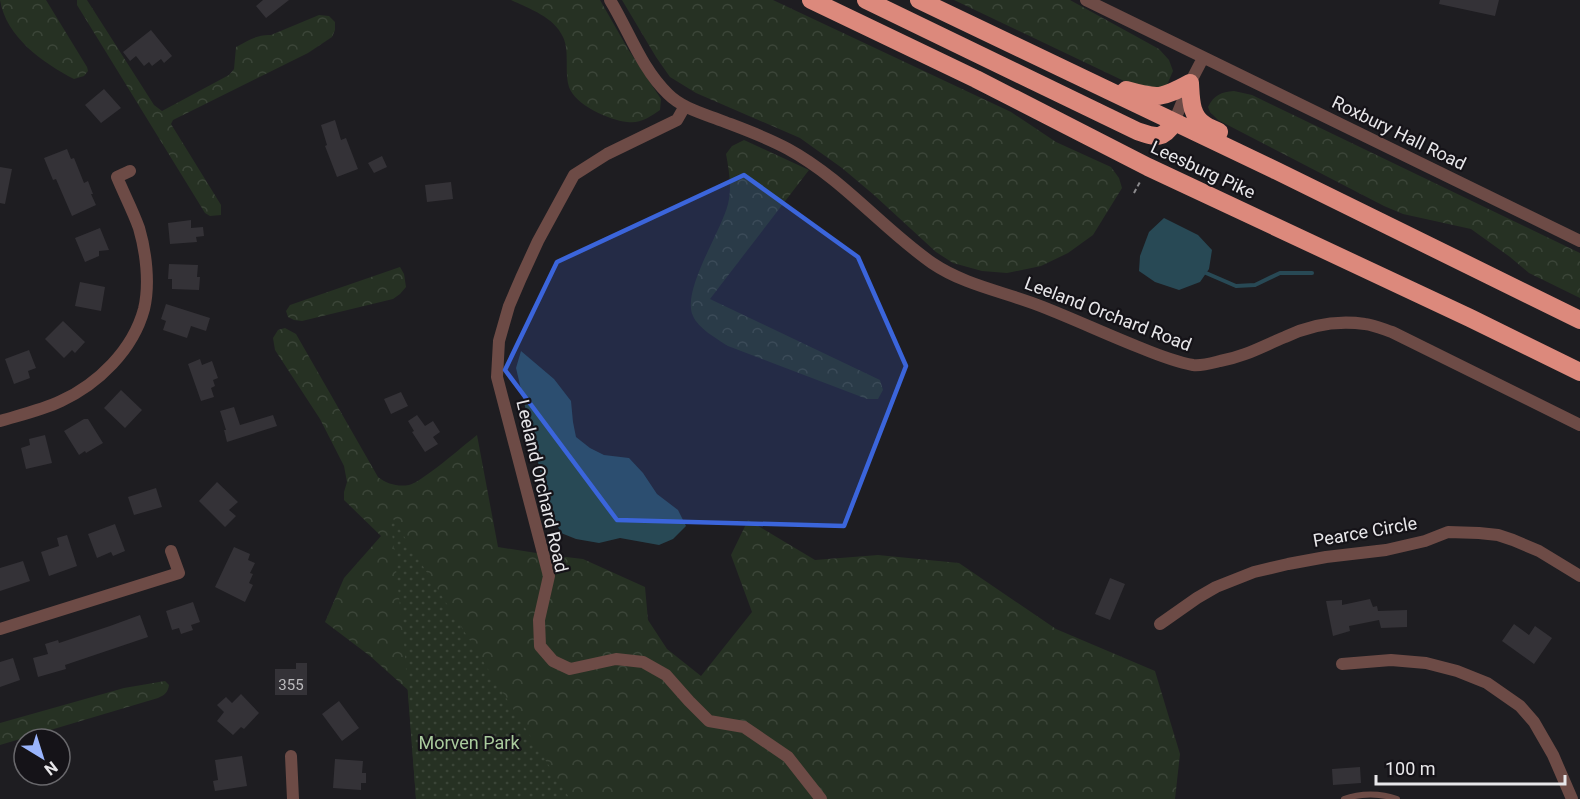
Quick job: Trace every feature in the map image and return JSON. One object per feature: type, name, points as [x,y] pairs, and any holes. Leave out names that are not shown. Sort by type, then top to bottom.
[{"type":"highway","name":"Leesburg Pike","points":[[811,0],[975,79],[1148,167],[1580,372]]},
{"type":"highway","points":[[866,0],[1137,131],[1162,136],[1168,132],[1174,122]]},
{"type":"highway","name":"Leesburg Pike","points":[[919,0],[1277,171],[1580,320]]},
{"type":"highway","points":[[1089,81],[1158,97],[1190,83],[1192,107],[1199,121],[1277,171]]},
{"type":"street","name":"Leeland Orchard Road","points":[[610,0],[643,60],[669,95],[703,115],[770,140],[790,150],[836,181],[907,244],[934,264],[964,281],[1042,306],[1160,356],[1196,366],[1231,359],[1318,325],[1340,322],[1367,324],[1392,332],[1580,425]]},
{"type":"street","name":"Roxbury Hall Road","points":[[1086,0],[1580,241]]},
{"type":"street","points":[[1174,122],[1203,58]]},
{"type":"street","name":"Leeland Orchard Road","points":[[685,106],[677,120],[607,154],[574,175],[534,250],[509,306],[499,340],[498,377],[549,576],[539,620],[540,646],[553,661],[570,669],[616,659],[643,662],[666,675],[709,721],[744,727],[788,757],[821,799]]},
{"type":"street","points":[[0,421],[60,402],[83,389],[104,373],[136,332],[144,308],[147,284],[146,262],[139,227],[117,177],[130,171]]},
{"type":"street","name":"Pearce Circle","points":[[1160,624],[1216,587],[1254,572],[1326,557],[1386,550],[1448,532],[1498,535],[1513,540],[1539,550],[1580,576]]},
{"type":"street","points":[[0,629],[178,573],[171,551]]},
{"type":"street","points":[[1342,664],[1391,660],[1426,663],[1486,682],[1520,706],[1534,722],[1553,755],[1572,799]]},
{"type":"street","points":[[291,756],[293,799]]},
{"type":"lane","points":[[1344,799],[1353,796],[1383,795],[1397,799]]},
{"type":"highlighted area","points":[[744,175],[858,257],[906,366],[844,526],[617,520],[505,370],[557,262]]},
{"type":"green space","points":[[0,0],[46,0],[87,67],[88,71],[84,76],[74,79],[39,57],[10,26]]},
{"type":"green space","points":[[77,0],[87,0],[154,105],[162,111],[229,75],[234,69],[236,47],[248,40],[271,35],[319,15],[329,16],[335,22],[335,30],[332,37],[308,53],[173,120],[171,124],[221,205],[221,215],[210,216],[205,213],[77,5]]},
{"type":"green space","points":[[511,0],[600,0],[628,49],[661,99],[660,110],[636,122],[620,121],[578,100],[569,87],[565,43],[559,30],[541,14]]},
{"type":"green space","points":[[622,0],[773,0],[1011,112],[1056,142],[1111,167],[1119,178],[1122,188],[1093,235],[1068,253],[1041,266],[1007,273],[982,271],[953,263],[936,252],[842,168],[800,138],[696,93],[670,77]]},
{"type":"green space","points":[[954,0],[1070,0],[1159,49],[1169,60],[1173,71],[1167,85],[1160,90],[1145,91]]},
{"type":"green space","points":[[1234,91],[1252,95],[1580,253],[1580,298],[1529,273],[1471,229],[1403,214],[1384,206],[1218,120],[1208,107],[1218,95]]},
{"type":"green space","points":[[744,140],[809,170],[710,299],[880,380],[883,390],[878,399],[867,399],[728,346],[713,337],[695,320],[691,305],[692,292],[728,204],[730,185],[726,154],[732,146]]},
{"type":"green space","points":[[400,267],[404,274],[406,287],[393,299],[302,321],[288,317],[286,311],[290,305]]},
{"type":"green space","points":[[285,328],[296,334],[378,477],[393,484],[409,485],[433,470],[477,435],[498,547],[583,559],[645,587],[648,620],[667,649],[701,676],[752,612],[731,555],[748,520],[815,560],[878,555],[959,563],[1056,629],[1155,671],[1180,754],[1175,799],[416,799],[408,690],[370,656],[325,622],[344,578],[381,536],[344,500],[347,482],[344,466],[320,419],[275,350],[273,338],[278,330]]},
{"type":"green space","name":"Morven Park","points":[[390,514],[570,799],[416,799],[404,643]]},
{"type":"green space","points":[[165,681],[169,685],[168,690],[158,698],[61,727],[12,727],[12,741],[0,745],[0,723],[124,688]]},
{"type":"water","points":[[1164,218],[1198,235],[1212,250],[1209,269],[1200,282],[1179,290],[1155,282],[1139,271],[1140,256],[1149,232]]},
{"type":"water","points":[[521,351],[554,379],[571,401],[576,437],[604,455],[629,458],[643,473],[657,494],[678,510],[686,526],[673,539],[659,545],[620,538],[599,543],[576,539],[561,533],[549,509],[516,368]]},
{"type":"building","points":[[263,0],[289,0],[266,18],[256,6]]},
{"type":"building","points":[[1440,0],[1499,0],[1495,16],[1439,4]]},
{"type":"building","points":[[151,30],[172,56],[164,63],[161,59],[152,66],[149,62],[144,66],[136,56],[130,61],[123,52]]},
{"type":"building","points":[[104,89],[121,108],[101,123],[85,105]]},
{"type":"building","points":[[335,120],[341,140],[346,138],[358,169],[337,177],[325,146],[327,145],[321,125]]},
{"type":"building","points":[[67,149],[71,159],[74,158],[84,183],[88,181],[96,205],[72,216],[44,158]]},
{"type":"building","points":[[382,156],[387,167],[374,173],[368,163]]},
{"type":"building","points":[[0,167],[12,169],[5,204],[0,203]]},
{"type":"building","points":[[451,182],[453,199],[427,202],[425,185]]},
{"type":"building","points":[[191,220],[191,228],[203,227],[204,236],[196,237],[197,242],[170,244],[168,223]]},
{"type":"building","points":[[100,228],[109,250],[99,251],[99,256],[85,262],[75,238]]},
{"type":"building","points":[[169,264],[198,265],[199,290],[172,289],[172,279],[168,279]]},
{"type":"building","points":[[80,282],[105,287],[101,311],[75,306]]},
{"type":"building","points":[[166,304],[210,318],[206,331],[191,326],[187,338],[163,330],[166,321],[161,319]]},
{"type":"building","points":[[63,321],[85,342],[75,353],[72,350],[64,358],[45,339]]},
{"type":"building","points":[[29,350],[36,368],[28,371],[30,378],[14,384],[5,359]]},
{"type":"building","points":[[200,359],[202,365],[212,361],[218,378],[213,380],[215,386],[211,388],[214,397],[201,401],[188,364]]},
{"type":"building","points":[[121,390],[142,410],[125,428],[104,408]]},
{"type":"building","points":[[401,392],[408,406],[391,414],[384,399]]},
{"type":"building","points":[[234,407],[240,425],[273,415],[277,426],[227,442],[220,411]]},
{"type":"building","points":[[417,415],[425,426],[433,421],[440,432],[433,437],[438,444],[425,452],[408,421]]},
{"type":"building","points":[[88,419],[103,443],[79,455],[64,431]]},
{"type":"building","points":[[45,435],[52,463],[26,469],[21,448],[30,445],[29,439]]},
{"type":"building","points":[[217,482],[238,502],[229,510],[236,516],[225,527],[199,501]]},
{"type":"building","points":[[156,488],[162,507],[134,515],[128,497]]},
{"type":"building","points":[[115,524],[125,551],[113,556],[111,552],[97,558],[88,534]]},
{"type":"building","points":[[67,535],[77,566],[49,576],[41,552],[59,546],[57,538]]},
{"type":"building","points":[[234,547],[250,554],[248,560],[255,563],[250,573],[253,574],[249,583],[253,585],[245,602],[215,587]]},
{"type":"building","points":[[23,561],[30,581],[0,591],[0,568]]},
{"type":"building","points":[[1110,578],[1125,584],[1110,620],[1095,614]]},
{"type":"building","points":[[1370,599],[1373,607],[1377,606],[1378,611],[1407,610],[1407,627],[1381,628],[1379,620],[1349,626],[1350,631],[1333,636],[1326,601],[1342,600],[1342,605]]},
{"type":"building","points":[[193,602],[200,622],[191,625],[193,630],[181,634],[179,628],[172,630],[166,611]]},
{"type":"building","points":[[140,615],[148,637],[65,665],[66,669],[38,677],[33,658],[48,654],[45,644],[58,640],[59,643]]},
{"type":"building","points":[[1514,624],[1529,635],[1535,626],[1552,638],[1534,664],[1502,641]]},
{"type":"building","points":[[13,658],[20,680],[0,687],[0,662]]},
{"type":"building","points":[[296,663],[307,663],[307,695],[275,695],[275,669],[296,669]]},
{"type":"building","points":[[241,694],[259,713],[244,729],[241,727],[233,735],[217,721],[224,712],[217,705],[226,697],[232,703]]},
{"type":"building","points":[[339,701],[359,728],[342,741],[322,714]]},
{"type":"building","points":[[242,756],[247,786],[215,791],[213,781],[218,780],[215,760]]},
{"type":"building","points":[[335,759],[363,761],[362,773],[366,773],[366,783],[361,783],[361,790],[333,788]]},
{"type":"building","points":[[1360,767],[1361,783],[1333,785],[1332,769]]},
{"type":"waterway","points":[[1206,273],[1236,286],[1255,285],[1280,273],[1312,273]]}]
